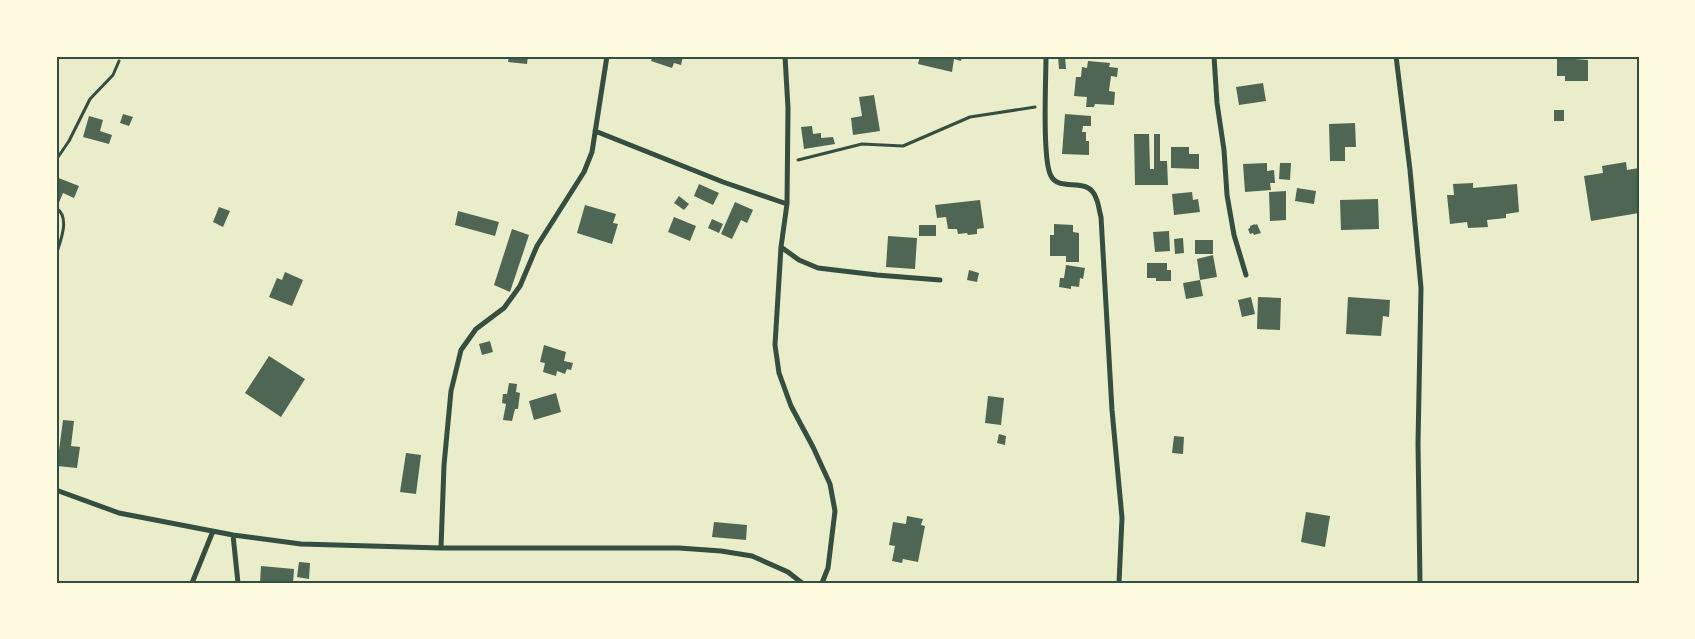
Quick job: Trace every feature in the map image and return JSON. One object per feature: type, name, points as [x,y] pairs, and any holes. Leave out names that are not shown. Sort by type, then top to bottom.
[{"type":"street","points":[[441,548],[444,465],[452,391],[461,350],[476,329],[504,308],[520,286],[537,246],[584,172],[592,152],[607,56]]},
{"type":"street","points":[[785,56],[788,108],[787,204],[781,247],[774,345],[779,373],[791,406],[830,484],[835,511],[828,568],[822,583]]},
{"type":"street","points":[[1046,56],[1047,158],[1050,175],[1060,183],[1082,185],[1091,189],[1096,198],[1101,217],[1112,410],[1122,518],[1118,583]]},
{"type":"street","points":[[1214,56],[1227,195],[1234,235],[1246,275]]},
{"type":"street","points":[[1396,56],[1410,170],[1421,288],[1418,443],[1420,583]]},
{"type":"street","points":[[596,131],[715,179],[787,204]]},
{"type":"street","points":[[781,247],[799,260],[818,268],[940,280]]},
{"type":"street","points":[[56,490],[119,513],[233,535],[301,544],[441,548],[679,548],[721,551],[752,556],[788,572],[802,583]]},
{"type":"street","points":[[192,583],[213,531]]},
{"type":"street","points":[[233,535],[238,583]]},
{"type":"path","points":[[56,160],[69,141],[90,99],[112,75],[119,61]]},
{"type":"path","points":[[787,163],[862,144],[903,146],[970,117],[1046,105]]},
{"type":"path","points":[[56,208],[64,217],[61,239],[56,255]]},
{"type":"building","points":[[509,56],[528,56],[527,64],[508,62]]},
{"type":"building","points":[[653,56],[683,56],[681,65],[674,63],[672,68],[651,61]]},
{"type":"building","points":[[920,56],[962,56],[961,61],[954,59],[952,72],[918,64]]},
{"type":"building","points":[[1058,56],[1065,56],[1066,69],[1059,69]]},
{"type":"building","points":[[1564,56],[1575,56],[1575,59],[1588,60],[1588,81],[1565,81],[1565,76],[1557,76],[1557,59],[1564,59]]},
{"type":"building","points":[[1088,61],[1110,63],[1109,67],[1118,68],[1117,77],[1111,76],[1109,91],[1115,92],[1114,105],[1095,104],[1094,107],[1086,107],[1087,97],[1074,96],[1076,77],[1081,77],[1082,67],[1087,68]]},
{"type":"building","points":[[1263,83],[1266,101],[1239,105],[1236,87]]},
{"type":"building","points":[[874,95],[880,131],[853,135],[851,118],[862,116],[859,97]]},
{"type":"building","points":[[1554,110],[1564,110],[1564,121],[1554,121]]},
{"type":"building","points":[[123,114],[133,117],[129,126],[120,123]]},
{"type":"building","points":[[1065,114],[1091,116],[1091,126],[1083,126],[1082,132],[1086,132],[1086,141],[1089,141],[1089,155],[1062,154]]},
{"type":"building","points":[[89,116],[103,120],[100,131],[112,135],[109,144],[83,137]]},
{"type":"building","points":[[1355,123],[1356,147],[1345,147],[1345,161],[1330,161],[1329,124]]},
{"type":"building","points":[[812,126],[813,134],[821,133],[821,138],[833,137],[835,144],[804,149],[801,127]]},
{"type":"building","points":[[1134,134],[1149,134],[1150,169],[1154,169],[1154,134],[1160,134],[1160,161],[1167,161],[1168,185],[1135,185]]},
{"type":"building","points":[[1171,147],[1189,147],[1189,154],[1199,154],[1199,169],[1171,168]]},
{"type":"building","points":[[1626,162],[1627,170],[1639,168],[1639,213],[1591,221],[1584,176],[1603,173],[1602,166]]},
{"type":"building","points":[[1267,163],[1267,171],[1274,170],[1275,183],[1270,183],[1271,190],[1245,192],[1243,164]]},
{"type":"building","points":[[1280,163],[1291,163],[1290,180],[1279,179]]},
{"type":"building","points":[[56,177],[79,186],[74,198],[63,193],[58,205],[56,204]]},
{"type":"building","points":[[1473,183],[1473,188],[1517,184],[1519,212],[1506,214],[1506,218],[1487,220],[1488,227],[1468,228],[1467,222],[1450,224],[1447,195],[1454,195],[1453,184]]},
{"type":"building","points":[[699,184],[719,193],[713,205],[694,196]]},
{"type":"building","points":[[1297,188],[1316,191],[1314,204],[1295,201]]},
{"type":"building","points":[[1286,191],[1286,220],[1270,221],[1269,192]]},
{"type":"building","points":[[1192,192],[1193,200],[1198,199],[1200,212],[1174,215],[1172,194]]},
{"type":"building","points":[[679,196],[689,204],[684,210],[674,203]]},
{"type":"building","points":[[1378,199],[1379,229],[1341,230],[1340,200]]},
{"type":"building","points":[[980,200],[984,228],[977,229],[977,234],[958,234],[957,229],[948,229],[946,217],[937,218],[935,205]]},
{"type":"building","points":[[735,202],[753,210],[747,223],[741,220],[732,239],[721,234]]},
{"type":"building","points":[[585,205],[616,214],[613,223],[618,224],[612,244],[577,233]]},
{"type":"building","points":[[219,207],[230,211],[223,227],[213,222]]},
{"type":"building","points":[[458,211],[499,222],[495,236],[455,225]]},
{"type":"building","points":[[674,217],[696,226],[690,241],[668,232]]},
{"type":"building","points":[[712,219],[723,224],[719,233],[708,228]]},
{"type":"building","points":[[1054,224],[1073,225],[1073,232],[1079,233],[1079,262],[1066,262],[1066,256],[1050,256],[1050,235],[1054,235]]},
{"type":"building","points":[[1257,224],[1261,233],[1250,234],[1248,229]]},
{"type":"building","points":[[919,225],[936,225],[936,236],[919,236]]},
{"type":"building","points":[[512,229],[529,235],[510,292],[494,285]]},
{"type":"building","points":[[1169,231],[1170,251],[1155,252],[1153,232]]},
{"type":"building","points":[[888,236],[917,238],[915,269],[886,267]]},
{"type":"building","points":[[1183,238],[1184,253],[1175,254],[1174,239]]},
{"type":"building","points":[[1195,240],[1213,240],[1213,254],[1195,254]]},
{"type":"building","points":[[1213,255],[1217,277],[1200,280],[1197,259]]},
{"type":"building","points":[[1147,263],[1167,263],[1167,270],[1171,270],[1171,281],[1156,281],[1156,278],[1147,278]]},
{"type":"building","points":[[1066,265],[1085,268],[1083,279],[1080,278],[1079,287],[1071,286],[1071,289],[1059,287],[1060,278],[1064,278]]},
{"type":"building","points":[[969,270],[979,273],[977,282],[967,280]]},
{"type":"building","points":[[285,272],[303,280],[292,306],[269,297],[277,278],[282,280]]},
{"type":"building","points":[[1200,280],[1203,296],[1186,299],[1183,283]]},
{"type":"building","points":[[1251,297],[1255,314],[1242,317],[1238,300]]},
{"type":"building","points":[[1258,297],[1281,298],[1280,330],[1257,329]]},
{"type":"building","points":[[1348,297],[1390,300],[1389,317],[1383,316],[1381,336],[1346,334]]},
{"type":"building","points":[[490,341],[493,352],[482,355],[479,344]]},
{"type":"building","points":[[544,345],[566,352],[564,361],[573,363],[571,370],[567,369],[565,374],[557,371],[556,376],[543,372],[545,363],[540,362]]},
{"type":"building","points":[[269,356],[305,379],[281,417],[245,393]]},
{"type":"building","points":[[509,383],[517,384],[516,392],[520,393],[518,409],[515,409],[512,421],[503,420],[506,404],[502,403],[503,394],[507,394]]},
{"type":"building","points":[[556,393],[561,412],[534,420],[529,401]]},
{"type":"building","points":[[988,396],[1004,398],[1001,425],[985,423]]},
{"type":"building","points":[[63,420],[74,421],[71,446],[80,447],[77,468],[57,466]]},
{"type":"building","points":[[999,434],[1006,436],[1005,445],[997,443]]},
{"type":"building","points":[[1174,436],[1184,437],[1183,454],[1172,453]]},
{"type":"building","points":[[406,453],[421,455],[416,494],[400,492]]},
{"type":"building","points":[[1306,512],[1330,516],[1325,547],[1301,542]]},
{"type":"building","points":[[907,516],[923,519],[921,525],[925,526],[918,562],[903,559],[902,563],[892,561],[895,546],[889,545],[893,522],[906,524]]},
{"type":"building","points":[[714,522],[747,525],[746,540],[712,537]]},
{"type":"building","points":[[299,562],[310,563],[309,579],[297,577]]},
{"type":"building","points":[[261,566],[294,569],[293,583],[260,583]]}]
